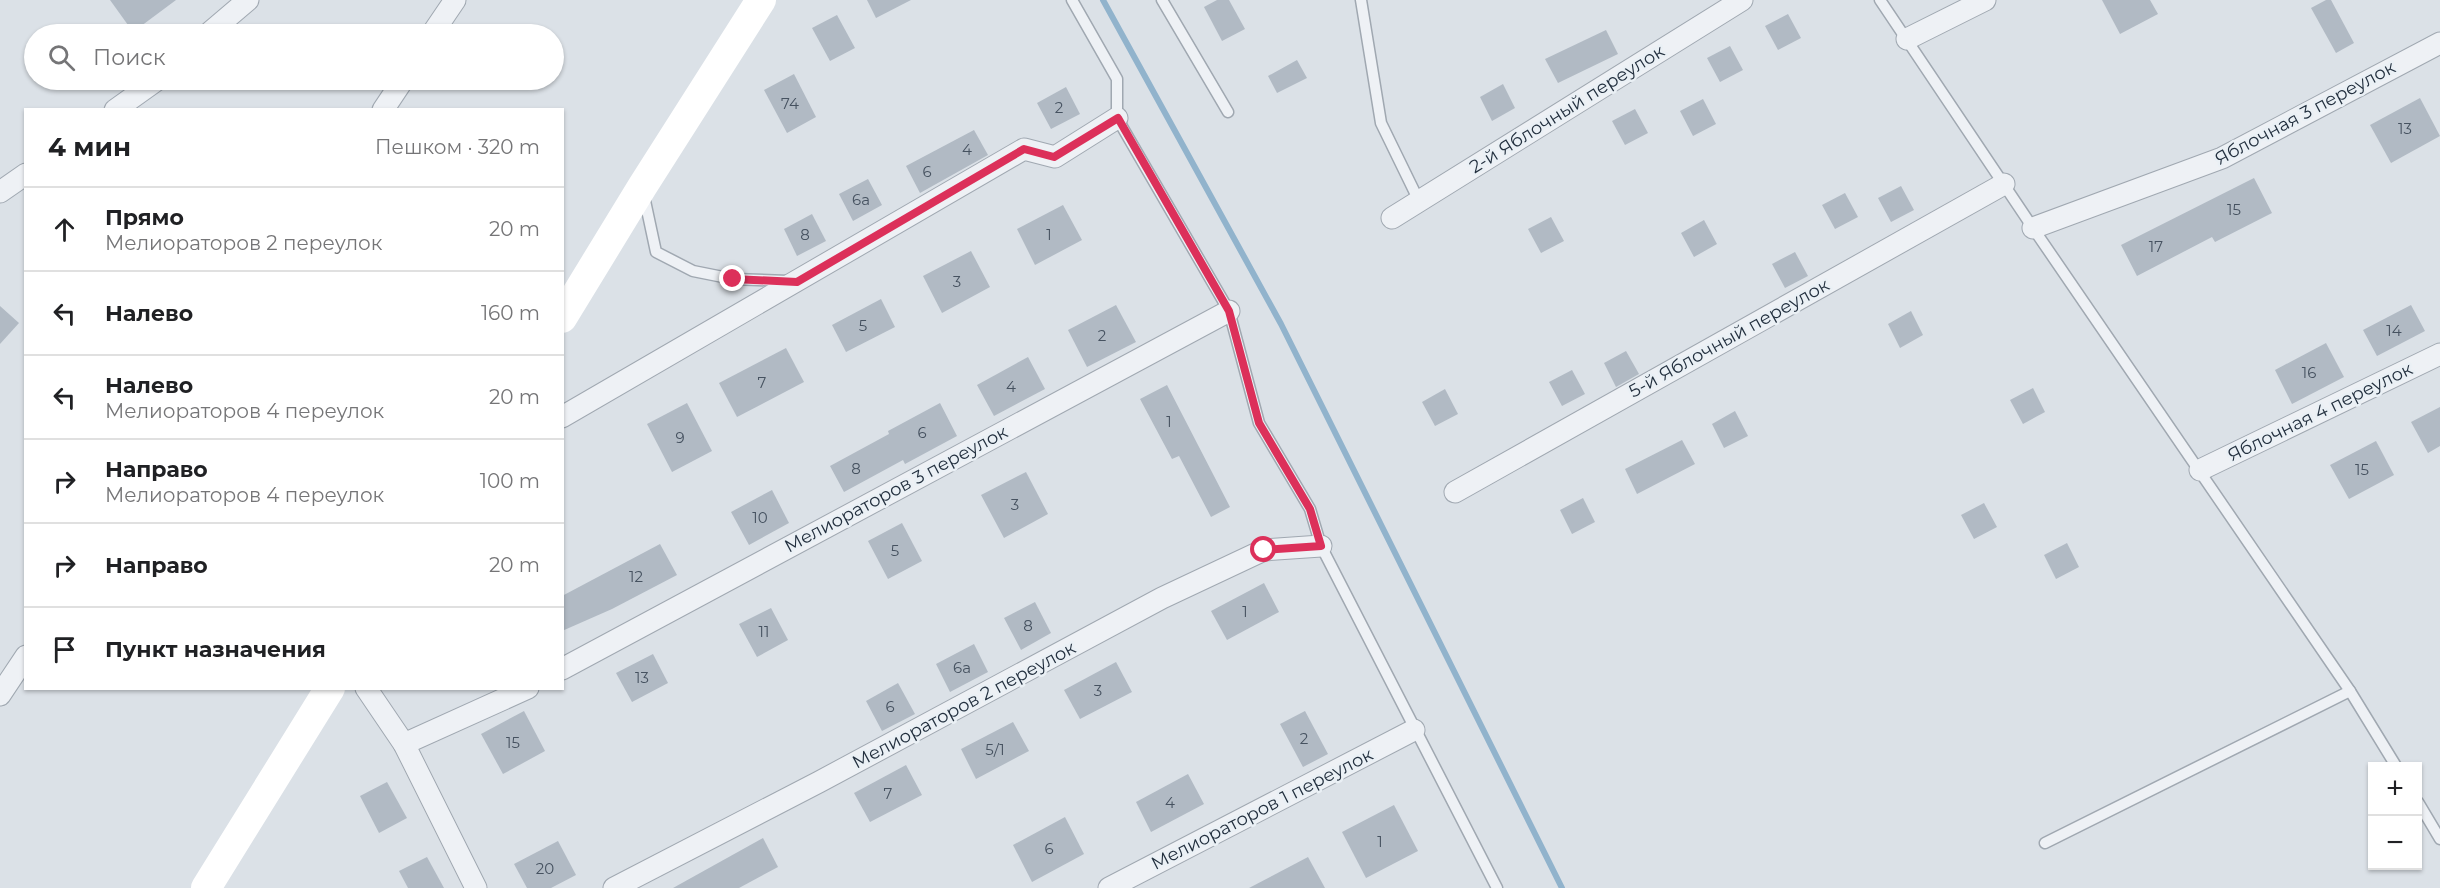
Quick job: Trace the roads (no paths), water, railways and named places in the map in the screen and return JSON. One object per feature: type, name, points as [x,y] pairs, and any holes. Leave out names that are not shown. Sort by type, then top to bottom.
[{"type":"street","points":[[220,24],[248,0]]},
{"type":"street","points":[[439,24],[455,0]]},
{"type":"street","points":[[564,315],[761,0]]},
{"type":"street","name":"2-й Яблочный переулок","points":[[1392,218],[1742,0]]},
{"type":"street","points":[[1907,39],[1985,0]]},
{"type":"street","name":"Яблочная 3 переулок","points":[[2033,228],[2222,158],[2440,43]]},
{"type":"street","points":[[118,108],[143,90]]},
{"type":"street","points":[[384,108],[396,90]]},
{"type":"street","points":[[564,416],[1024,149],[1054,157],[1118,118]]},
{"type":"street","points":[[0,192],[24,175]]},
{"type":"street","name":"5-й Яблочный переулок","points":[[1455,492],[2004,184]]},
{"type":"street","name":"Мелиораторов 3 переулок","points":[[564,668],[1229,311]]},
{"type":"street","name":"Яблочная 4 переулок","points":[[2200,470],[2440,354]]},
{"type":"street","name":"Мелиораторов 2 переулок","points":[[614,888],[819,782],[1172,593],[1264,550],[1321,546]]},
{"type":"street","points":[[0,694],[24,659]]},
{"type":"street","points":[[206,888],[329,690]]},
{"type":"street","points":[[367,690],[404,744],[476,888]]},
{"type":"street","points":[[404,744],[524,690]]},
{"type":"street","name":"Мелиораторов 1 переулок","points":[[1109,888],[1414,730]]},
{"type":"lane","points":[[1072,0],[1117,79],[1118,118],[1229,311],[1259,423],[1310,509],[1321,546],[1497,888]]},
{"type":"lane","points":[[1361,0],[1381,123],[1419,201]]},
{"type":"lane","points":[[1881,0],[2033,228],[2350,691],[2394,762]]},
{"type":"lane","points":[[1165,1],[1228,112]]},
{"type":"lane","points":[[642,187],[656,252],[693,271],[733,279],[797,282]]},
{"type":"lane","points":[[2045,843],[2350,691]]},
{"type":"lane","points":[[2422,809],[2440,839]]},
{"type":"waterway","points":[[1103,0],[1281,324],[1562,888]]}]
